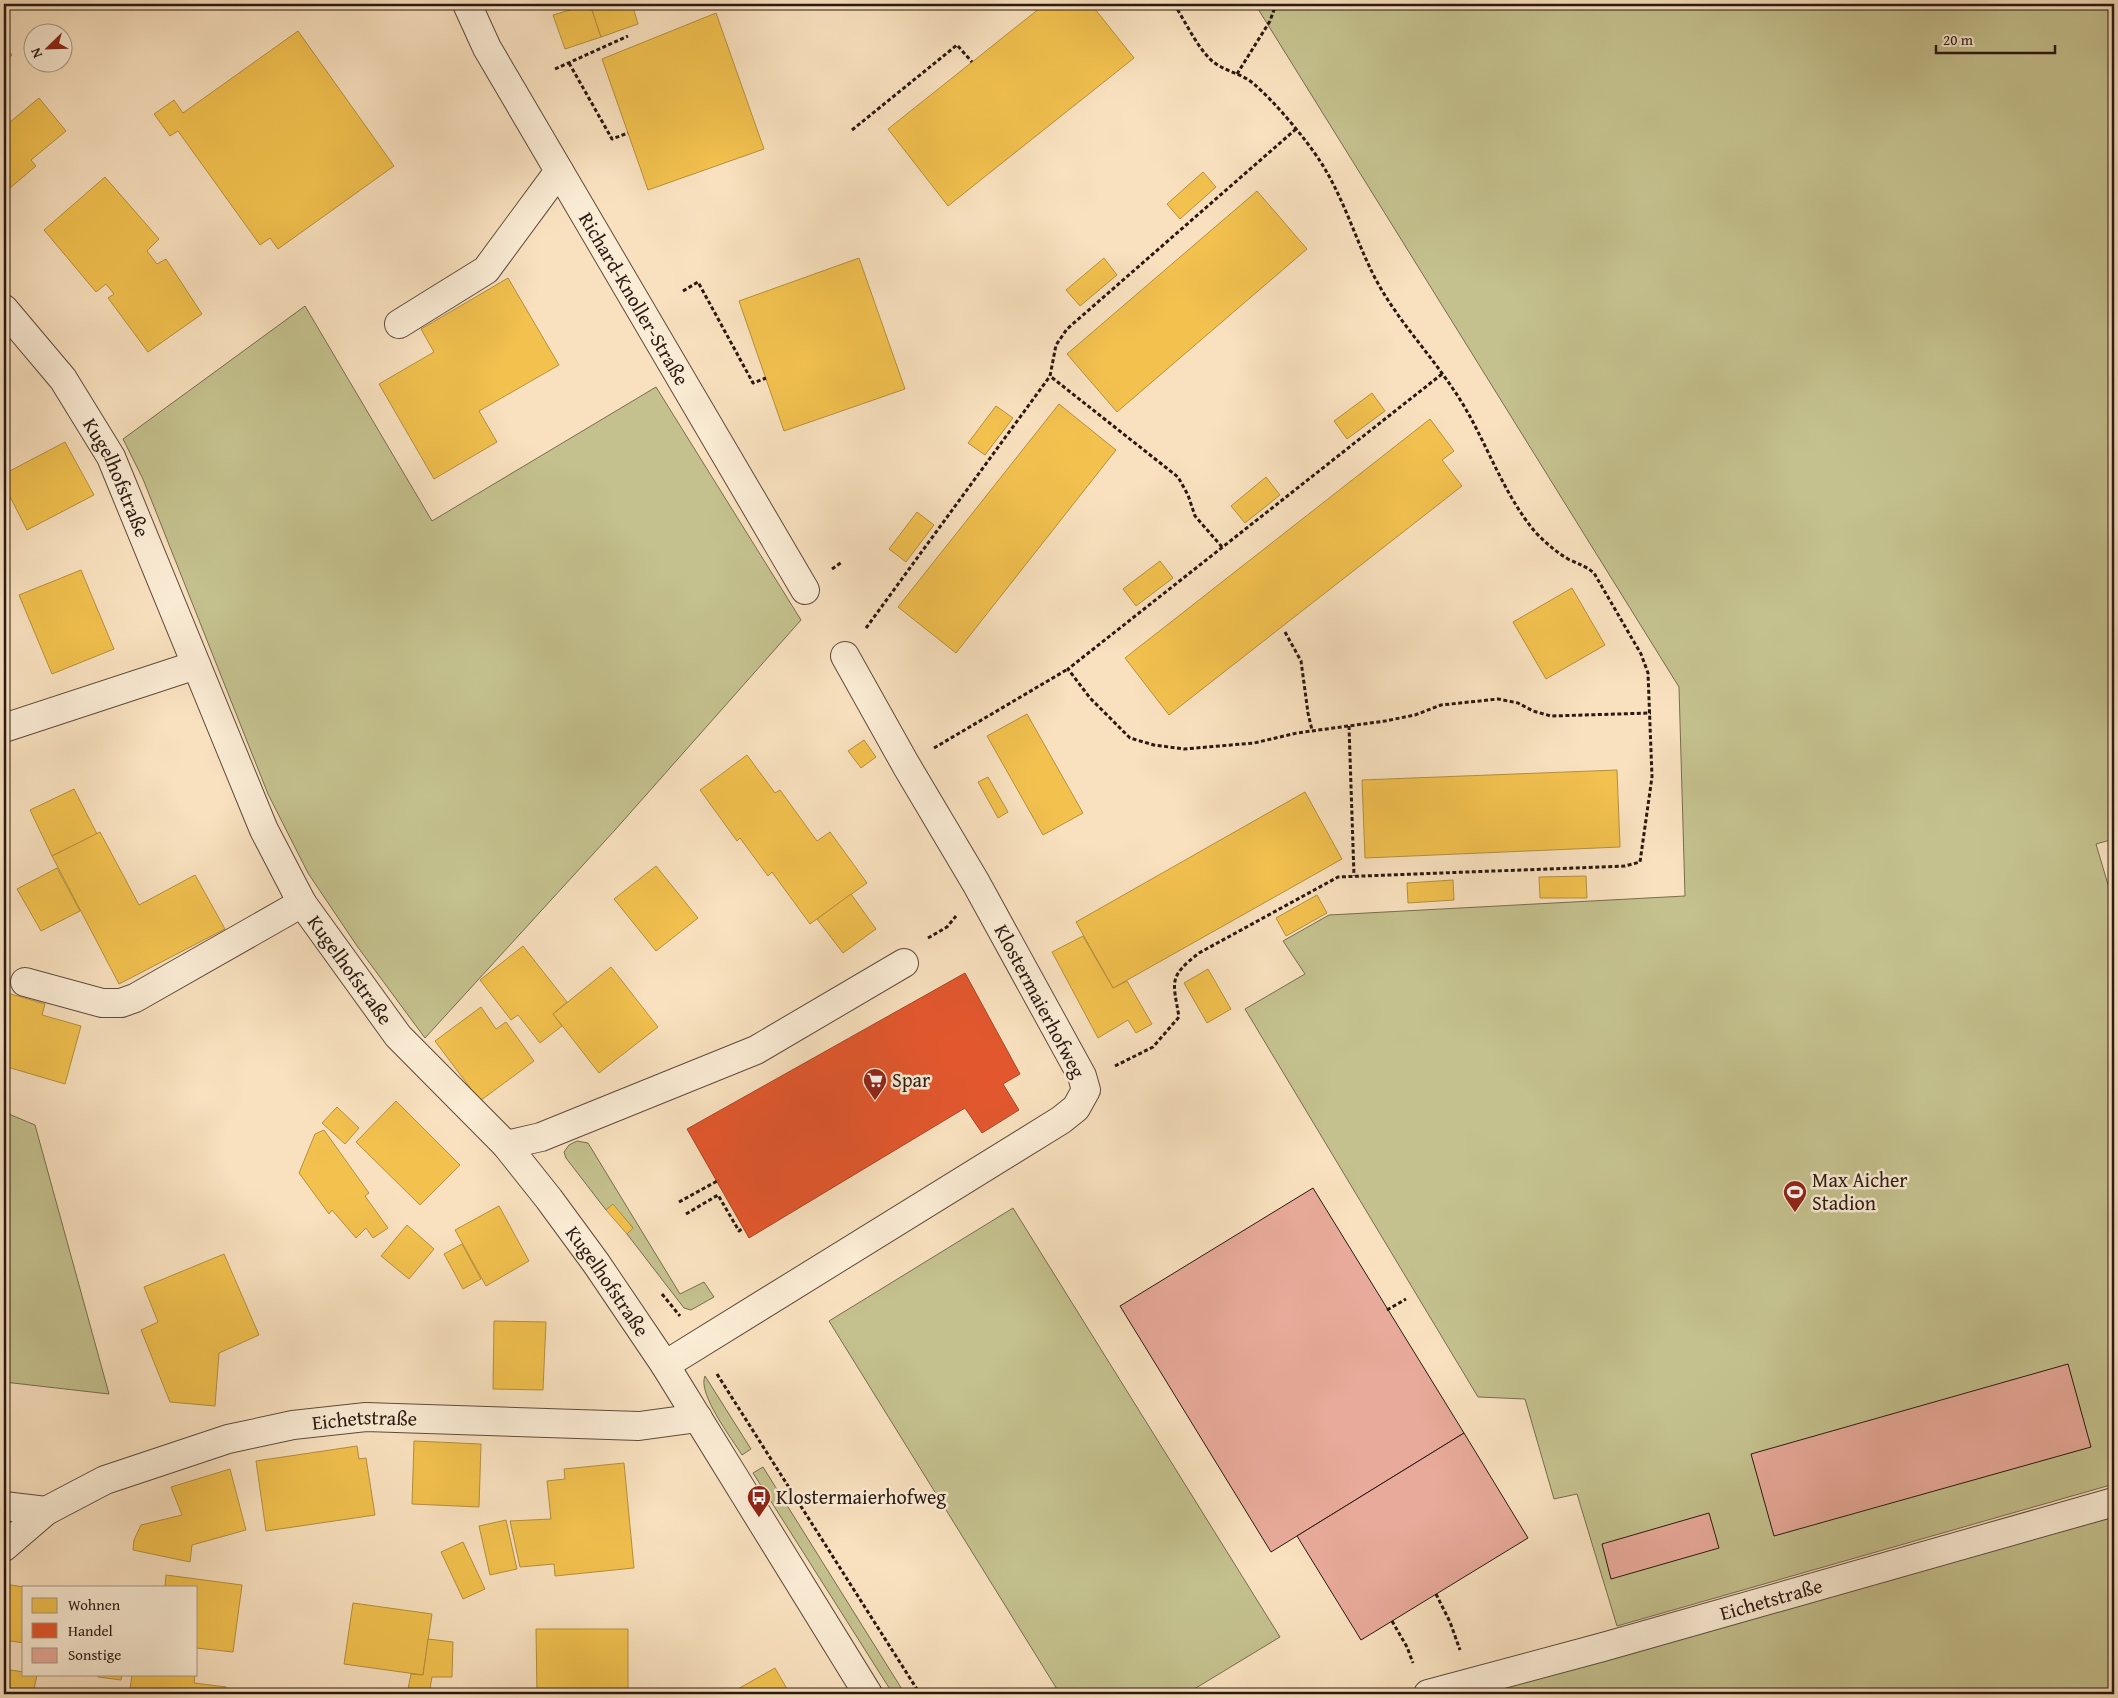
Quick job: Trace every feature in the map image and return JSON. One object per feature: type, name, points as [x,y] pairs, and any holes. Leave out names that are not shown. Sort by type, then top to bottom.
[{"type":"street","name":"Richard-Knoller-Straße","points":[[467,4],[487,48],[805,590]]},
{"type":"street","points":[[399,324],[486,270],[559,171]]},
{"type":"street","name":"Kugelhofstraße","points":[[4,309],[63,379],[111,457],[264,830],[302,903],[398,1036],[506,1146],[549,1199],[590,1255],[665,1365],[868,1694]]},
{"type":"street","name":"Klostermaierhofweg","points":[[665,1365],[1060,1120],[1076,1108],[1086,1090],[1082,1076],[976,883],[845,656]]},
{"type":"street","points":[[4,728],[196,665]]},
{"type":"street","name":"Kugelhofstraße","points":[[25,982],[102,1003],[122,1003],[135,998],[302,903]]},
{"type":"street","points":[[506,1146],[541,1137],[756,1050],[904,963]]},
{"type":"street","name":"Eichetstraße","points":[[4,1547],[46,1511],[104,1480],[228,1438],[293,1425],[366,1417],[639,1426],[698,1418]]},
{"type":"street","name":"Eichetstraße","points":[[1428,1694],[1603,1647],[2114,1502]]},
{"type":"street","points":[[4,1506],[46,1511]]},
{"type":"path","points":[[1082,1076],[1122,1064],[1153,1047],[1179,1017],[1174,984],[1181,967],[1199,953],[1338,877],[1625,866],[1640,862],[1652,777],[1648,673],[1641,654],[1594,573],[1586,566],[1552,549],[1520,512],[1474,423],[1442,374],[1413,338],[1390,304],[1369,266],[1334,183],[1320,160],[1296,129],[1253,83],[1237,74],[1223,70],[1208,57],[1174,4]]},
{"type":"path","points":[[1237,74],[1270,21],[1276,4]]},
{"type":"path","points":[[555,69],[628,36]]},
{"type":"path","points":[[852,130],[957,45],[972,62]]},
{"type":"path","points":[[569,63],[612,139],[628,133]]},
{"type":"path","points":[[845,656],[1050,376],[1056,345],[1067,329],[1296,129]]},
{"type":"path","points":[[683,291],[698,282],[754,383],[766,378]]},
{"type":"path","points":[[906,764],[1068,670],[1442,374]]},
{"type":"path","points":[[1050,376],[1178,477],[1188,495],[1194,516],[1222,547]]},
{"type":"path","points":[[1285,632],[1302,661],[1308,713],[1312,730]]},
{"type":"path","points":[[1068,670],[1090,698],[1130,738],[1154,745],[1184,749],[1254,743],[1312,730],[1415,715],[1441,705],[1498,699],[1518,703],[1551,716],[1651,713]]},
{"type":"path","points":[[1348,726],[1354,876]]},
{"type":"path","points":[[904,963],[901,954],[947,927],[964,905],[976,883]]},
{"type":"path","points":[[679,1202],[719,1180]]},
{"type":"path","points":[[686,1214],[718,1195],[739,1231],[743,1228]]},
{"type":"path","points":[[1388,1310],[1406,1299]]},
{"type":"path","points":[[1436,1594],[1450,1622],[1461,1656]]},
{"type":"path","points":[[1392,1621],[1407,1647],[1415,1669]]},
{"type":"shaded area","points":[[1255,4],[2114,4],[2114,839],[2096,844],[2114,905],[2114,1484],[1617,1626],[1577,1494],[1554,1499],[1525,1399],[1478,1397],[1245,1009],[1305,974],[1283,941],[1329,915],[1685,896],[1679,687]]},
{"type":"shaded area","points":[[305,306],[432,521],[656,387],[801,620],[615,830],[425,1038],[357,946],[308,873],[268,794],[143,479],[123,439]]},
{"type":"shaded area","points":[[4,1112],[35,1125],[109,1394],[4,1382]]},
{"type":"shaded area","points":[[577,1141],[588,1143],[680,1294],[704,1282],[714,1297],[691,1310],[684,1308],[627,1234],[633,1228],[613,1205],[606,1210],[566,1158],[564,1152],[569,1145]]},
{"type":"shaded area","points":[[1013,1208],[1280,1637],[1186,1694],[1060,1694],[829,1321]]},
{"type":"shaded area","points":[[705,1376],[751,1449],[742,1455],[711,1404],[704,1384]]},
{"type":"shaded area","points":[[763,1467],[905,1694],[893,1694],[753,1473]]},
{"type":"shaded area","points":[[2114,1512],[2114,1694],[1470,1694]]},
{"type":"building: Wohnen","points":[[590,4],[601,37],[565,49],[553,15]]},
{"type":"building: Wohnen","points":[[590,4],[632,4],[638,24],[601,37]]},
{"type":"building: Wohnen","points":[[1045,4],[1091,4],[1134,58],[948,206],[888,129]]},
{"type":"building: Wohnen","points":[[716,13],[764,149],[648,190],[602,59]]},
{"type":"building: Wohnen","points":[[298,31],[394,166],[278,249],[270,238],[260,245],[178,131],[170,136],[154,114],[174,100],[183,113]]},
{"type":"building: Wohnen","points":[[4,45],[12,55],[4,61]]},
{"type":"building: Wohnen","points":[[39,98],[66,131],[31,160],[36,166],[4,193],[4,127]]},
{"type":"building: Wohnen","points":[[1203,172],[1216,187],[1180,219],[1167,204]]},
{"type":"building: Wohnen","points":[[105,177],[159,239],[147,251],[157,264],[166,259],[202,314],[148,352],[108,298],[114,294],[106,284],[96,292],[44,230]]},
{"type":"building: Wohnen","points":[[1257,191],[1307,249],[1117,412],[1067,354]]},
{"type":"building: Wohnen","points":[[859,258],[905,389],[784,431],[739,301]]},
{"type":"building: Wohnen","points":[[1104,258],[1117,275],[1080,306],[1066,290]]},
{"type":"building: Wohnen","points":[[508,278],[559,365],[479,411],[497,442],[434,479],[379,384],[434,352],[421,329]]},
{"type":"building: Wohnen","points":[[1372,393],[1385,411],[1347,439],[1334,421]]},
{"type":"building: Wohnen","points":[[1059,404],[1116,450],[956,653],[898,607]]},
{"type":"building: Wohnen","points":[[996,406],[1013,418],[985,455],[968,443]]},
{"type":"building: Wohnen","points":[[1430,419],[1454,451],[1442,460],[1462,486],[1169,715],[1125,658]]},
{"type":"building: Wohnen","points":[[65,442],[94,495],[27,530],[4,485],[4,474]]},
{"type":"building: Wohnen","points":[[1266,477],[1280,495],[1245,523],[1231,506]]},
{"type":"building: Wohnen","points":[[917,512],[934,525],[906,562],[889,549]]},
{"type":"building: Wohnen","points":[[1160,561],[1173,578],[1136,606],[1123,589]]},
{"type":"building: Wohnen","points":[[81,570],[114,649],[52,674],[19,595]]},
{"type":"building: Wohnen","points":[[1572,588],[1605,645],[1546,679],[1513,622]]},
{"type":"building: Wohnen","points":[[1027,714],[1083,813],[1043,835],[987,736]]},
{"type":"building: Wohnen","points":[[864,740],[876,757],[861,768],[848,751]]},
{"type":"building: Wohnen","points":[[747,755],[775,793],[780,790],[817,841],[830,832],[867,883],[810,924],[772,872],[768,876],[740,838],[737,841],[700,790]]},
{"type":"building: Wohnen","points":[[1617,770],[1620,847],[1365,858],[1362,780]]},
{"type":"building: Wohnen","points":[[988,777],[1008,812],[998,818],[978,782]]},
{"type":"building: Wohnen","points":[[74,789],[97,834],[52,856],[30,810]]},
{"type":"building: Wohnen","points":[[1305,792],[1342,859],[1113,988],[1076,922]]},
{"type":"building: Wohnen","points":[[100,832],[139,905],[195,875],[225,929],[119,984],[52,856]]},
{"type":"building: Wohnen","points":[[656,866],[698,918],[656,951],[614,899]]},
{"type":"building: Wohnen","points":[[57,868],[80,911],[41,931],[17,889]]},
{"type":"building: Wohnen","points":[[1586,876],[1587,898],[1540,898],[1539,877]]},
{"type":"building: Wohnen","points":[[1453,880],[1454,900],[1408,903],[1407,883]]},
{"type":"building: Wohnen","points":[[851,894],[876,929],[843,953],[817,919]]},
{"type":"building: Wohnen","points":[[1317,895],[1327,913],[1286,936],[1276,918]]},
{"type":"building: Wohnen","points":[[1083,936],[1113,988],[1127,981],[1152,1024],[1136,1033],[1128,1020],[1098,1038],[1052,952]]},
{"type":"building: Wohnen","points":[[523,946],[567,1002],[553,1014],[562,1026],[540,1043],[518,1015],[511,1020],[480,980]]},
{"type":"building: Wohnen","points":[[611,967],[658,1027],[599,1073],[553,1014]]},
{"type":"building: Wohnen","points":[[1208,969],[1231,1009],[1207,1023],[1184,983]]},
{"type":"building: Wohnen","points":[[4,992],[45,1004],[42,1015],[81,1026],[65,1084],[4,1066]]},
{"type":"building: Wohnen","points":[[481,1007],[496,1029],[506,1022],[534,1061],[480,1101],[435,1041]]},
{"type":"building: Wohnen","points":[[396,1101],[460,1165],[420,1205],[356,1142]]},
{"type":"building: Wohnen","points":[[337,1107],[359,1128],[345,1144],[322,1123]]},
{"type":"building: Wohnen","points":[[324,1130],[369,1193],[365,1196],[388,1228],[373,1238],[366,1228],[356,1238],[332,1210],[329,1214],[299,1173],[315,1134]]},
{"type":"building: Wohnen","points":[[613,1204],[633,1228],[627,1234],[606,1210]]},
{"type":"building: Wohnen","points":[[499,1206],[529,1261],[486,1286],[455,1230]]},
{"type":"building: Wohnen","points":[[407,1225],[434,1249],[409,1279],[381,1256]]},
{"type":"building: Wohnen","points":[[462,1244],[481,1279],[463,1289],[444,1254]]},
{"type":"building: Wohnen","points":[[224,1254],[259,1335],[219,1353],[215,1406],[170,1402],[141,1330],[158,1322],[144,1287]]},
{"type":"building: Wohnen","points":[[494,1321],[546,1322],[543,1390],[493,1389]]},
{"type":"building: Wohnen","points":[[414,1441],[481,1444],[479,1507],[412,1504]]},
{"type":"building: Wohnen","points":[[357,1446],[359,1459],[366,1458],[375,1515],[266,1531],[256,1461]]},
{"type":"building: Wohnen","points":[[624,1463],[634,1568],[555,1576],[554,1564],[520,1567],[510,1521],[551,1519],[547,1481],[565,1479],[564,1469]]},
{"type":"building: Wohnen","points":[[230,1469],[246,1530],[192,1545],[190,1562],[133,1550],[134,1540],[141,1525],[182,1515],[171,1487]]},
{"type":"building: Wohnen","points":[[506,1520],[517,1569],[490,1575],[479,1526]]},
{"type":"building: Wohnen","points":[[463,1542],[485,1589],[463,1599],[441,1552]]},
{"type":"building: Wohnen","points":[[166,1575],[242,1585],[233,1652],[198,1648],[198,1586],[165,1586]]},
{"type":"building: Wohnen","points":[[4,1584],[22,1587],[22,1643],[4,1640]]},
{"type":"building: Wohnen","points":[[353,1603],[432,1614],[423,1675],[344,1664]]},
{"type":"building: Wohnen","points":[[536,1629],[628,1629],[628,1694],[537,1694]]},
{"type":"building: Wohnen","points":[[428,1639],[453,1642],[452,1677],[432,1677],[429,1694],[407,1694],[411,1674],[423,1675]]},
{"type":"building: Wohnen","points":[[775,1668],[790,1694],[729,1694]]},
{"type":"building: Wohnen","points":[[4,1669],[22,1672],[22,1676],[37,1676],[33,1694],[4,1694]]},
{"type":"building: Wohnen","points":[[98,1676],[122,1676],[121,1680]]},
{"type":"building: Wohnen","points":[[132,1676],[195,1676],[194,1683],[226,1687],[225,1694],[157,1694],[130,1690]]},
{"type":"building: Handel","name":"Spar","points":[[965,973],[1020,1074],[1003,1084],[1019,1110],[982,1133],[965,1108],[749,1238],[687,1129]]},
{"type":"building: Sonstige","points":[[1313,1188],[1464,1433],[1271,1552],[1120,1306]]},
{"type":"building: Sonstige","points":[[2068,1364],[2091,1447],[1774,1536],[1751,1454]]},
{"type":"building: Sonstige","points":[[1464,1433],[1528,1538],[1361,1640],[1297,1536]]},
{"type":"building: Sonstige","points":[[1709,1513],[1719,1548],[1611,1579],[1602,1544]]},
{"type":"place","name":"Spar","points":[[875,1101]]},
{"type":"place","name":"Max Aicher Stadion","points":[[1795,1213]]},
{"type":"place","name":"Klostermaierhofweg","points":[[759,1518]]}]
